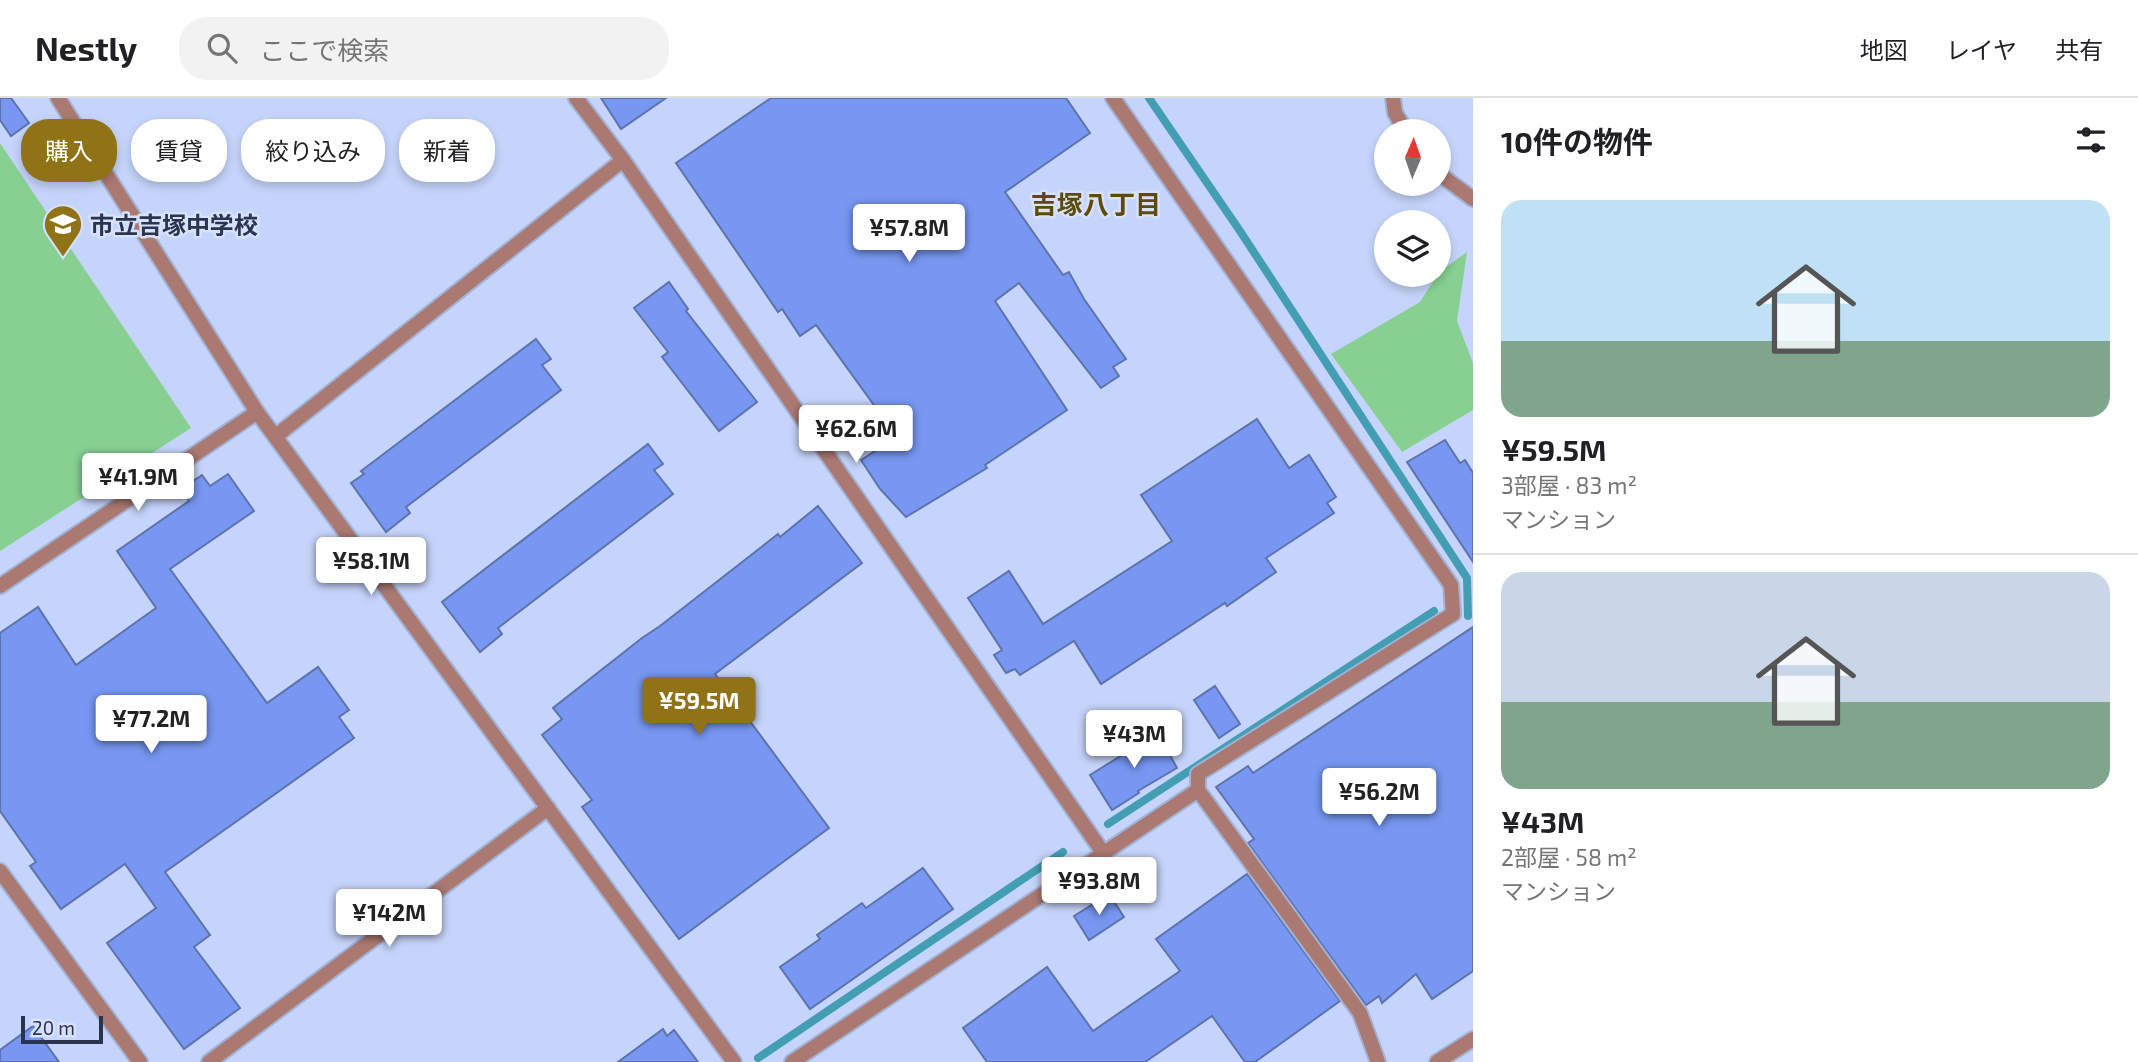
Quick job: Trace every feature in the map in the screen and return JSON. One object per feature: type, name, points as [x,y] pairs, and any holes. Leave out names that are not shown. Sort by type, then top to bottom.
[{"type":"street","points":[[58,98],[257,412],[734,1062]]},
{"type":"street","points":[[576,98],[623,160],[1104,854]]},
{"type":"street","points":[[1113,98],[1451,585],[1453,614],[1198,774],[1198,790],[1360,1013],[1378,1062]]},
{"type":"street","points":[[1393,98],[1399,119]]},
{"type":"street","points":[[276,436],[623,160]]},
{"type":"street","points":[[1451,183],[1473,199]]},
{"type":"street","points":[[0,586],[257,412]]},
{"type":"street","points":[[792,1062],[1198,790]]},
{"type":"street","points":[[209,1062],[548,808]]},
{"type":"street","points":[[0,871],[140,1062]]},
{"type":"street","points":[[1437,1062],[1473,1039]]},
{"type":"green space","name":"市立吉塚中学校","points":[[0,143],[21,174],[21,182],[26,182],[191,428],[0,551]]},
{"type":"green space","points":[[1467,252],[1457,321],[1473,363],[1473,410],[1402,452],[1331,354],[1420,302],[1430,287],[1451,287],[1451,263]]},
{"type":"building","points":[[0,98],[11,98],[26,119],[21,119],[21,129],[11,136],[0,120]]},
{"type":"building","points":[[601,98],[666,98],[621,129]]},
{"type":"building","points":[[771,98],[1066,98],[1090,133],[1005,192],[1063,275],[1069,272],[1084,299],[1126,359],[1113,367],[1119,376],[1101,388],[1019,283],[995,301],[1067,410],[985,465],[987,468],[906,517],[880,489],[861,460],[878,449],[861,424],[877,414],[874,409],[876,408],[816,325],[800,336],[782,309],[778,312],[676,163]]},
{"type":"building","points":[[669,282],[688,309],[686,311],[757,402],[719,431],[662,357],[668,352],[634,308]]},
{"type":"building","points":[[536,339],[551,359],[542,365],[561,390],[406,507],[410,513],[386,532],[351,483],[364,474],[361,471]]},
{"type":"building","points":[[1257,419],[1289,468],[1309,455],[1336,497],[1327,503],[1334,513],[1266,558],[1276,572],[1227,606],[1225,603],[1101,684],[1074,641],[1020,675],[1015,669],[1006,673],[994,655],[1002,650],[968,598],[1009,571],[1043,624],[1172,541],[1141,495]]},
{"type":"building","points":[[1445,440],[1460,463],[1465,460],[1473,473],[1473,562],[1407,462]]},
{"type":"building","points":[[648,444],[663,464],[654,470],[673,494],[498,628],[502,634],[480,652],[442,602]]},
{"type":"building","points":[[228,474],[254,511],[170,569],[267,703],[318,667],[349,710],[339,717],[354,738],[165,872],[210,935],[194,947],[240,1008],[184,1049],[107,943],[156,908],[125,864],[61,909],[30,866],[36,862],[0,811],[0,633],[38,607],[76,665],[156,608],[117,551],[189,501],[181,489],[202,475],[210,486]]},
{"type":"building","points":[[818,506],[862,563],[715,674],[829,828],[679,939],[582,807],[592,800],[542,735],[562,719],[553,708]]},
{"type":"building","points":[[1473,627],[1473,971],[1432,999],[1416,974],[1382,1003],[1379,996],[1366,1005],[1248,843],[1254,839],[1216,787],[1248,766],[1253,773]]},
{"type":"building","points":[[1215,686],[1240,724],[1219,738],[1194,700]]},
{"type":"building","points":[[1156,730],[1177,768],[1112,810],[1090,775]]},
{"type":"building","points":[[923,868],[953,909],[810,1009],[780,967],[820,939],[817,935],[862,903],[866,908]]},
{"type":"building","points":[[1247,874],[1340,1001],[1255,1062],[1245,1062],[1212,1016],[1145,1062],[987,1062],[963,1028],[1047,967],[1093,1031],[1180,971],[1156,939]]},
{"type":"building","points":[[1109,894],[1124,917],[1089,940],[1074,916]]},
{"type":"building","points":[[33,1026],[59,1062],[0,1062],[0,1050]]},
{"type":"building","points":[[663,1029],[667,1036],[674,1030],[698,1062],[618,1062]]},
{"type":"waterway","points":[[1149,98],[1240,231],[1467,578],[1468,616]]},
{"type":"waterway","points":[[1108,824],[1434,611]]},
{"type":"waterway","points":[[758,1058],[1063,852]]},
{"type":"place","name":"市立吉塚中学校","points":[[63,258]]},
{"type":"district","name":"吉塚八丁目","points":[[1096,203]]}]
